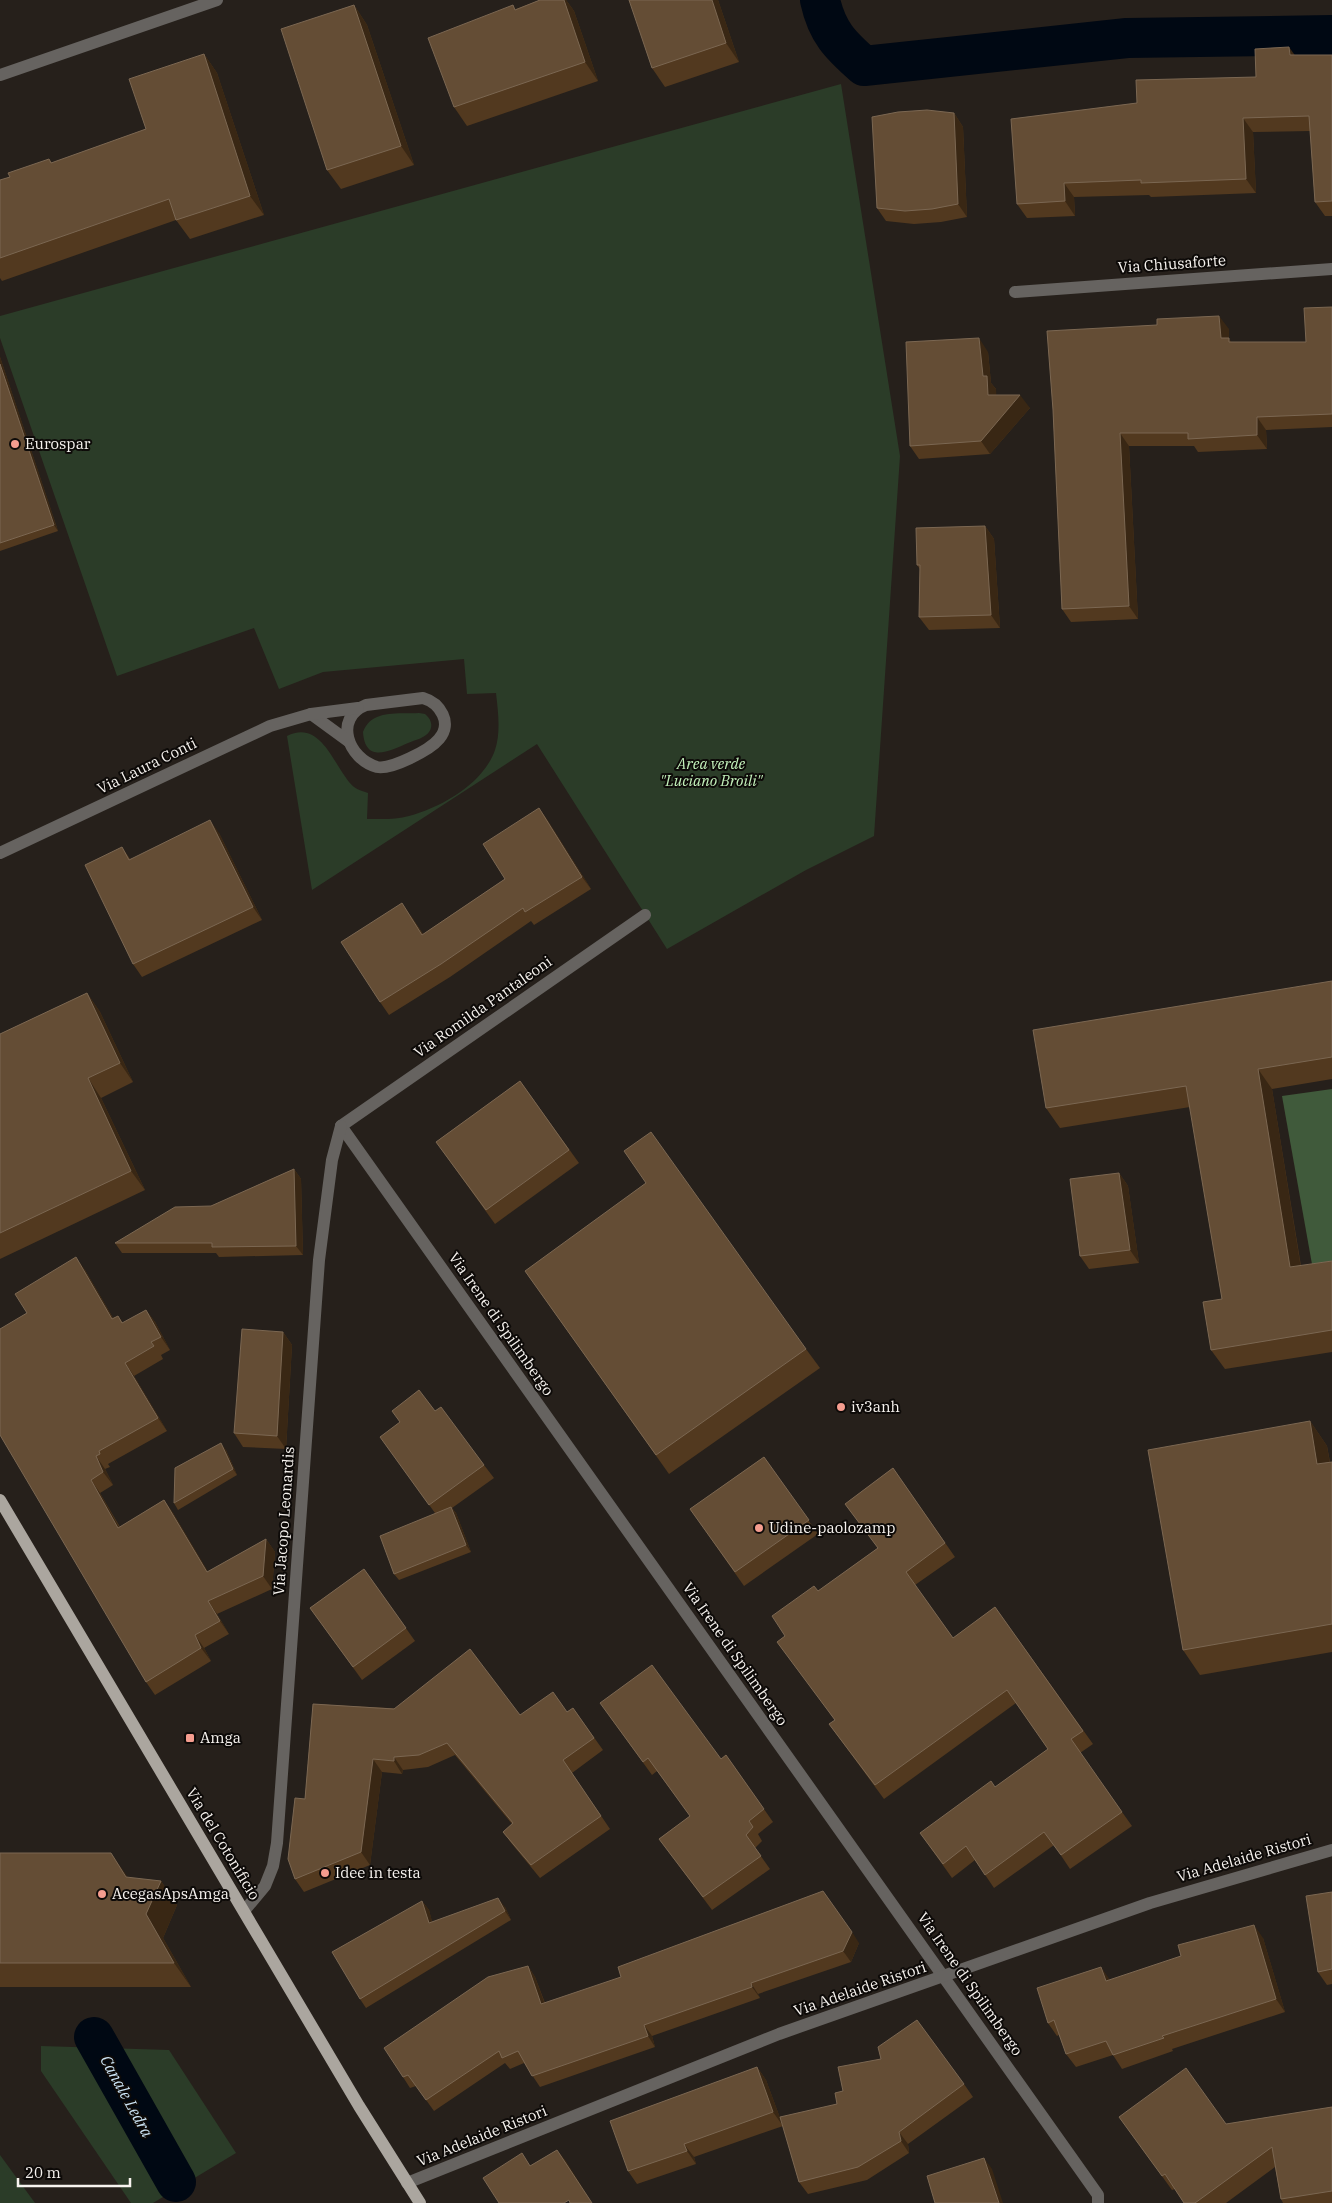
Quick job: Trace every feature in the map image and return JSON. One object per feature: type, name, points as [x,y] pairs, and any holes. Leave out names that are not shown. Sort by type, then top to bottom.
[{"type":"main road","name":"Via del Cotonificio","points":[[0,1500],[359,2106],[420,2203]]},
{"type":"street","points":[[0,75],[217,0]]},
{"type":"street","name":"Via Chiusaforte","points":[[1014,292],[1332,269]]},
{"type":"street","name":"Via Laura Conti","points":[[0,853],[249,735],[311,714],[422,698],[431,700],[443,712],[445,729],[435,744],[390,767],[379,768],[361,759],[353,751],[348,740],[311,714]]},
{"type":"street","points":[[348,740],[348,722],[358,708]]},
{"type":"street","name":"Via Romilda Pantaleoni","points":[[341,1126],[645,915]]},
{"type":"street","name":"Via Jacopo Leonardis","points":[[244,1911],[265,1886],[277,1843],[319,1260],[332,1160],[341,1126]]},
{"type":"street","name":"Via Irene di Spilimbergo","points":[[341,1126],[1098,2194],[1098,2203]]},
{"type":"street","name":"Via Adelaide Ristori","points":[[407,2183],[779,2034],[1150,1903],[1332,1850]]},
{"type":"green space","name":"Area verde \"Luciano Broili\"","points":[[841,84],[900,456],[874,836],[806,870],[667,949],[537,744],[312,890],[287,736],[299,732],[310,734],[319,740],[354,787],[368,793],[367,819],[404,817],[435,807],[448,800],[481,773],[489,762],[497,743],[496,693],[467,694],[464,659],[323,672],[279,689],[254,628],[117,676],[0,338],[0,316]]},
{"type":"green space","points":[[386,714],[425,714],[431,722],[429,732],[425,736],[386,751],[373,752],[368,748],[363,732],[372,719]]},
{"type":"green space","points":[[1332,1089],[1332,1278],[1315,1281],[1282,1096]]},
{"type":"green space","points":[[41,2046],[169,2050],[236,2153],[153,2203],[131,2203],[41,2071]]},
{"type":"green space","points":[[0,2155],[35,2203],[0,2203]]},
{"type":"building","points":[[540,0],[564,0],[585,62],[454,107],[428,38],[513,5],[515,10]]},
{"type":"building","points":[[629,0],[712,0],[726,43],[652,68]]},
{"type":"building","points":[[354,5],[401,146],[327,170],[281,29]]},
{"type":"building","points":[[1289,47],[1290,55],[1332,55],[1332,201],[1315,202],[1309,116],[1243,118],[1246,179],[1141,183],[1141,180],[1064,183],[1065,201],[1017,204],[1011,119],[1137,103],[1136,80],[1256,77],[1255,49]]},
{"type":"building","points":[[204,54],[250,196],[176,220],[169,199],[0,258],[0,180],[10,177],[8,173],[49,159],[51,163],[146,129],[129,79]]},
{"type":"building","points":[[927,110],[954,113],[958,204],[932,209],[905,211],[877,208],[872,117],[898,112]]},
{"type":"building","points":[[1332,307],[1332,414],[1257,417],[1257,435],[1188,439],[1188,433],[1120,433],[1129,606],[1062,609],[1053,410],[1047,331],[1157,325],[1157,319],[1219,316],[1221,338],[1229,338],[1229,342],[1306,342],[1304,308]]},
{"type":"building","points":[[979,338],[983,376],[987,376],[988,395],[1020,395],[981,441],[910,446],[906,342]]},
{"type":"building","name":"Eurospar","points":[[0,364],[54,525],[0,543]]},
{"type":"building","points":[[985,526],[991,615],[919,617],[920,565],[917,565],[916,528]]},
{"type":"building","points":[[539,808],[582,877],[525,912],[523,908],[441,964],[380,1002],[341,942],[402,903],[422,935],[505,879],[483,844]]},
{"type":"building","points":[[210,820],[253,907],[133,964],[85,865],[122,847],[129,860]]},
{"type":"building","points":[[1332,981],[1332,1057],[1258,1069],[1290,1267],[1332,1261],[1332,1330],[1211,1350],[1203,1302],[1222,1299],[1186,1086],[1046,1108],[1033,1030]]},
{"type":"building","points":[[87,993],[120,1063],[88,1078],[131,1171],[0,1233],[0,1034]]},
{"type":"building","points":[[520,1081],[569,1150],[486,1210],[436,1142]]},
{"type":"building","points":[[651,1132],[806,1349],[656,1455],[525,1271],[646,1183],[624,1151]]},
{"type":"building","points":[[294,1169],[296,1246],[212,1247],[212,1243],[115,1243],[175,1207],[211,1206]]},
{"type":"building","points":[[1119,1173],[1130,1250],[1080,1256],[1070,1179]]},
{"type":"building","points":[[76,1257],[112,1319],[118,1316],[122,1323],[146,1310],[161,1337],[151,1342],[154,1346],[125,1363],[158,1418],[99,1451],[100,1454],[96,1456],[103,1472],[91,1480],[118,1528],[164,1500],[207,1572],[266,1539],[263,1576],[208,1601],[220,1621],[195,1635],[201,1648],[146,1682],[0,1435],[0,1329],[27,1313],[15,1294]]},
{"type":"building","points":[[242,1329],[283,1332],[277,1436],[234,1433]]},
{"type":"building","points":[[419,1390],[435,1411],[441,1407],[484,1465],[429,1505],[380,1437],[400,1422],[392,1411]]},
{"type":"building","points":[[1310,1421],[1317,1464],[1332,1462],[1332,1624],[1183,1650],[1148,1450]]},
{"type":"building","points":[[221,1443],[233,1469],[174,1503],[175,1468]]},
{"type":"building","name":"Udine-paolozamp","points":[[764,1457],[809,1520],[735,1572],[690,1509]]},
{"type":"building","points":[[893,1468],[945,1543],[906,1572],[953,1638],[995,1607],[1083,1731],[1071,1739],[1122,1812],[1061,1855],[1044,1832],[985,1875],[966,1846],[943,1864],[920,1833],[991,1781],[995,1787],[1048,1749],[1007,1690],[875,1785],[829,1724],[835,1720],[777,1642],[785,1636],[772,1616],[814,1586],[818,1591],[878,1548],[845,1504]]},
{"type":"building","points":[[451,1507],[466,1545],[394,1574],[380,1536]]},
{"type":"building","points":[[364,1569],[406,1628],[353,1667],[310,1608]]},
{"type":"building","points":[[470,1649],[520,1715],[553,1692],[567,1712],[573,1708],[594,1738],[563,1760],[601,1816],[531,1865],[503,1832],[513,1823],[447,1743],[419,1755],[394,1757],[394,1761],[373,1759],[361,1852],[295,1879],[288,1859],[295,1798],[305,1799],[313,1704],[394,1709]]},
{"type":"building","points":[[652,1665],[721,1759],[726,1755],[764,1809],[749,1821],[753,1827],[746,1835],[761,1856],[703,1897],[659,1839],[690,1816],[648,1758],[643,1762],[600,1703]]},
{"type":"building","name":"AcegasApsAmga","points":[[0,1853],[111,1853],[126,1877],[161,1881],[146,1914],[174,1963],[0,1963]]},
{"type":"building","points":[[823,1891],[852,1932],[843,1951],[751,1983],[752,1987],[644,2025],[648,2036],[532,2076],[518,2051],[502,2058],[499,2051],[426,2100],[408,2075],[403,2077],[384,2048],[488,1977],[528,1966],[541,2004],[621,1977],[618,1967]]},
{"type":"building","points":[[1332,1892],[1332,1969],[1318,1972],[1306,1896]]},
{"type":"building","points":[[498,1898],[505,1911],[360,1999],[332,1952],[422,1901],[429,1923]]},
{"type":"building","points":[[1254,1925],[1276,1999],[1162,2036],[1164,2038],[1113,2055],[1106,2041],[1066,2054],[1054,2020],[1048,2023],[1037,1988],[1101,1967],[1106,1981],[1181,1956],[1178,1945]]},
{"type":"building","points":[[917,2020],[964,2084],[899,2132],[901,2141],[858,2167],[799,2182],[780,2117],[837,2104],[835,2093],[843,2091],[838,2067],[881,2059],[878,2047]]},
{"type":"building","points":[[757,2067],[773,2112],[684,2144],[687,2151],[628,2171],[610,2121]]},
{"type":"building","points":[[1186,2068],[1226,2124],[1332,2107],[1332,2191],[1281,2199],[1272,2147],[1195,2203],[1184,2203],[1165,2174],[1162,2176],[1119,2117]]},
{"type":"building","points":[[557,2150],[592,2203],[570,2203],[569,2200],[564,2203],[499,2203],[483,2178],[522,2153],[530,2166]]},
{"type":"building","points":[[984,2158],[999,2203],[935,2203],[927,2176]]},
{"type":"waterway","points":[[820,0],[826,21],[836,37],[864,66],[1127,38],[1332,35]]},
{"type":"waterway","name":"Canale Ledra","points":[[94,2037],[176,2182]]},
{"type":"place","name":"Eurospar","points":[[15,444]]},
{"type":"place","name":"iv3anh","points":[[841,1407]]},
{"type":"place","name":"Udine-paolozamp","points":[[759,1528]]},
{"type":"place","name":"Amga","points":[[190,1738]]},
{"type":"place","name":"Idee in testa","points":[[325,1873]]},
{"type":"place","name":"AcegasApsAmga","points":[[102,1894]]}]
